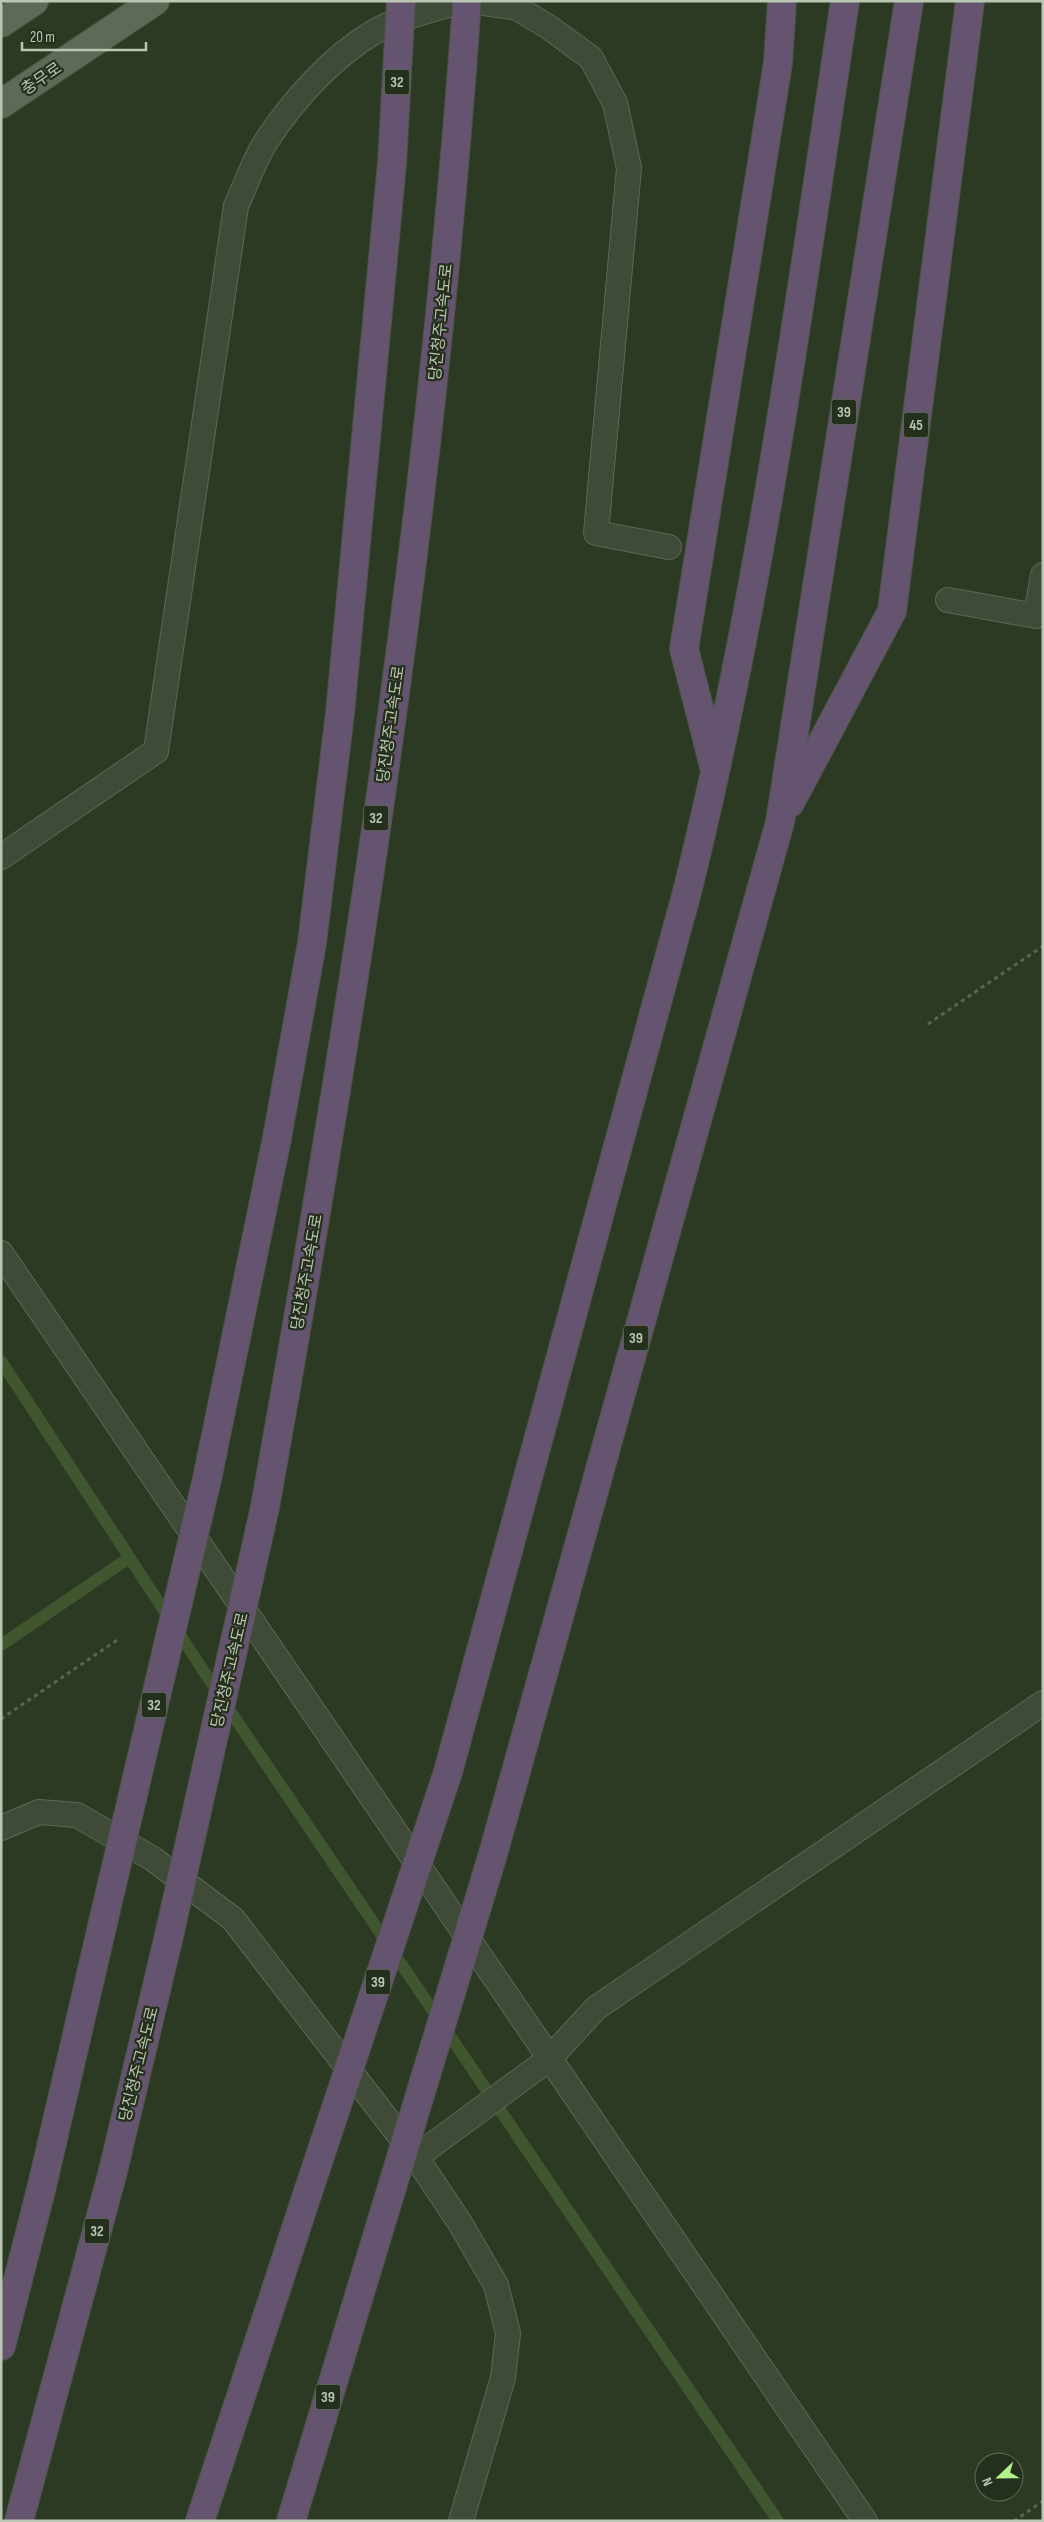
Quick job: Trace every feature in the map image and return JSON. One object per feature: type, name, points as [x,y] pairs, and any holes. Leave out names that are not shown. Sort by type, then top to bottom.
[{"type":"highway","name":"32","points":[[1,2346],[42,2186],[207,1479],[277,1138],[312,943],[343,684],[392,163],[401,1]]},
{"type":"highway","name":"당진청주고속도로","points":[[19,2521],[113,2171],[168,1940],[265,1507],[307,1271],[393,707],[429,427],[468,1]]},
{"type":"highway","points":[[716,775],[684,650],[778,63],[782,1]]},
{"type":"highway","name":"39","points":[[200,2521],[448,1772],[685,901],[716,775],[778,448],[845,1]]},
{"type":"highway","name":"39","points":[[291,2521],[493,1854],[780,822],[908,1]]},
{"type":"highway","name":"45","points":[[780,822],[892,611],[970,1]]},
{"type":"main road","points":[[1,23],[34,1]]},
{"type":"main road","name":"충무로","points":[[1,104],[155,1]]},
{"type":"lane","points":[[1,857],[156,751],[236,206],[267,141],[305,92],[346,52],[376,32],[419,14],[460,1]]},
{"type":"lane","points":[[468,1],[516,8],[550,28],[591,58],[616,103],[629,168],[596,533],[669,547]]},
{"type":"lane","points":[[948,600],[1036,616],[1043,575]]},
{"type":"lane","points":[[1,1253],[865,2521]]},
{"type":"lane","points":[[416,2157],[549,2059],[596,2008],[1043,1703]]},
{"type":"lane","points":[[1,1828],[39,1812],[77,1815],[152,1858],[233,1920],[416,2157],[460,2223],[496,2285],[508,2333],[504,2378],[461,2521]]},
{"type":"path","points":[[928,1024],[1043,946]]},
{"type":"path","points":[[1,1720],[120,1638]]},
{"type":"path","points":[[1014,2521],[1043,2501]]},
{"type":"waterway","points":[[1,1361],[218,1693],[778,2521]]},
{"type":"waterway","points":[[1,1645],[129,1558]]}]
